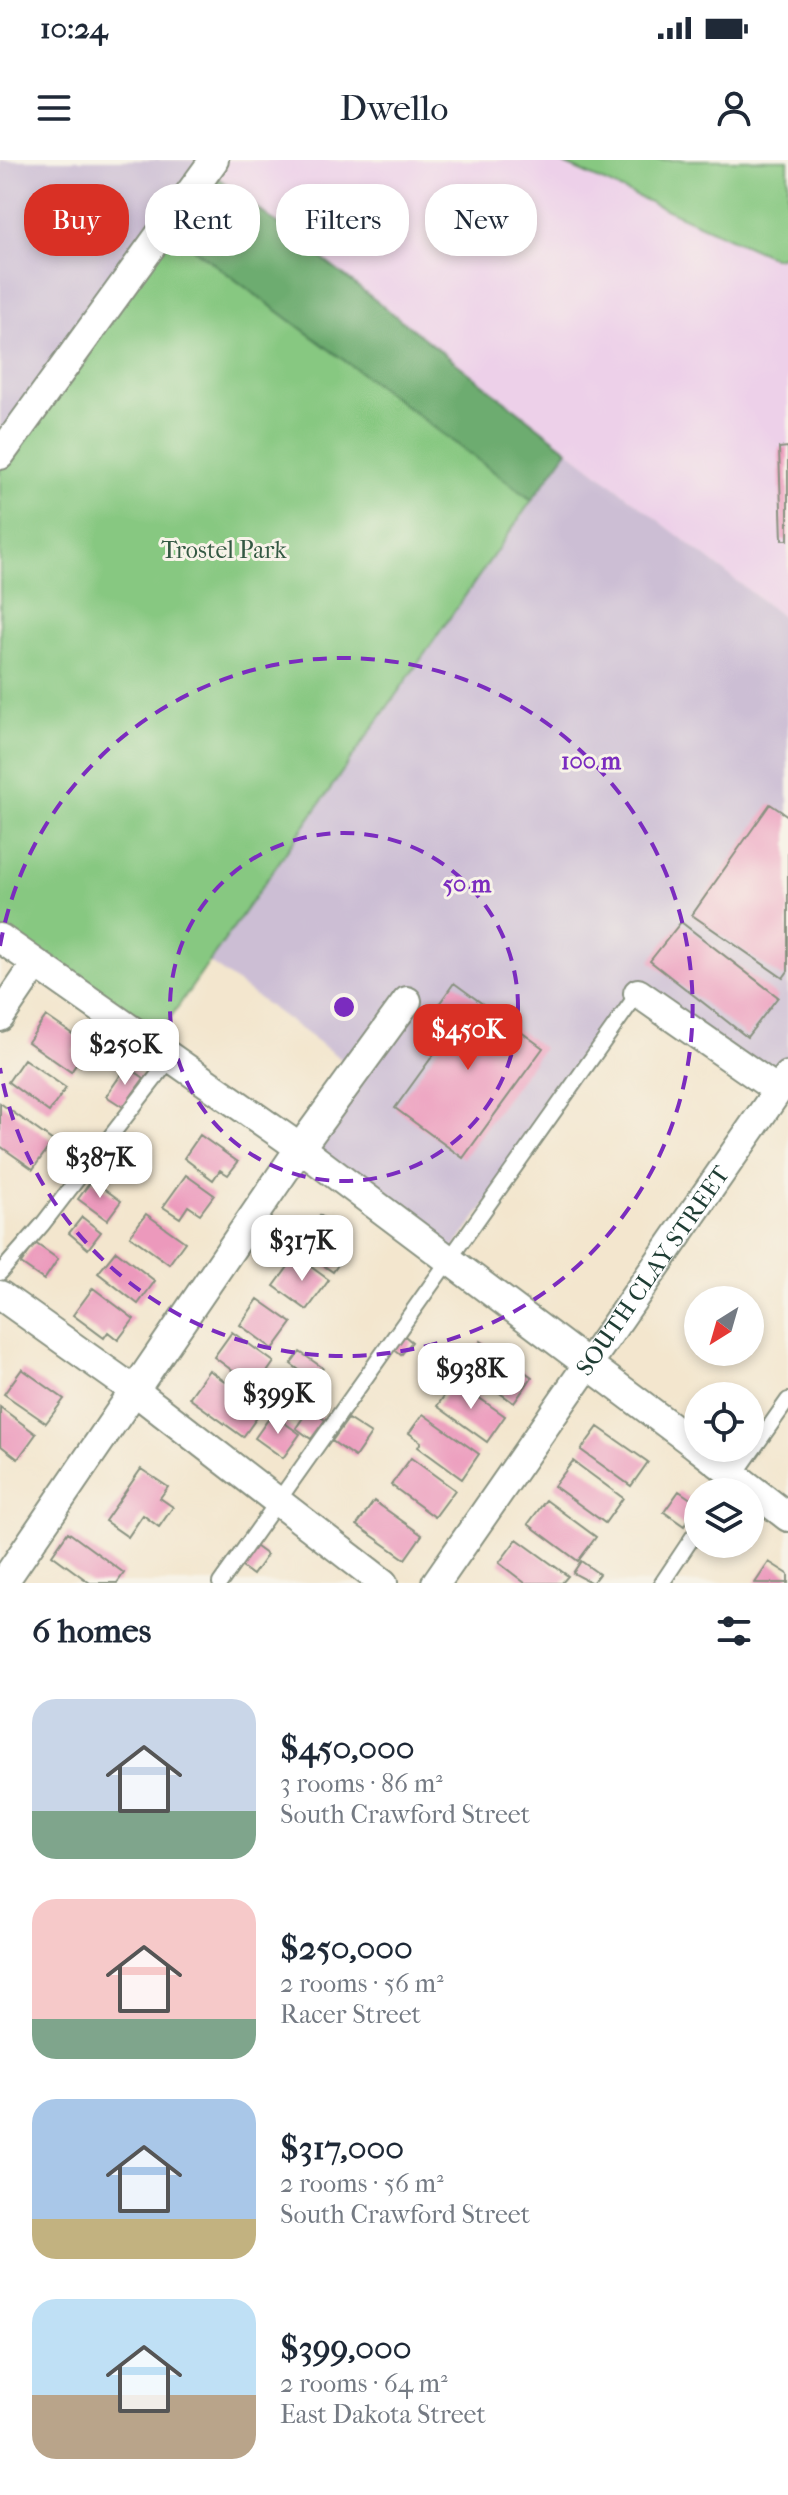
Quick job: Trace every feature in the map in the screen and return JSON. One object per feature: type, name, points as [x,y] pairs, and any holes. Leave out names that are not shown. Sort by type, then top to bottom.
[{"type":"street","points":[[0,455],[214,160]]},
{"type":"street","points":[[0,938],[300,1148],[684,1437]]},
{"type":"street","points":[[0,1017],[36,964]]},
{"type":"street","points":[[638,993],[783,1083]]},
{"type":"street","points":[[3,1583],[300,1148],[407,1001]]},
{"type":"street","name":"SOUTH CLAY STREET","points":[[436,1583],[783,1083]]},
{"type":"street","points":[[0,1295],[135,1391],[383,1583]]},
{"type":"street","points":[[710,1462],[724,1478]]},
{"type":"street","points":[[764,1504],[788,1517]]},
{"type":"lane","points":[[220,1583],[447,1258],[638,993]]},
{"type":"lane","points":[[0,1273],[42,1225],[171,1058]]},
{"type":"lane","points":[[733,1478],[788,1400]]},
{"type":"lane","points":[[662,1583],[684,1550]]},
{"type":"shaded area","points":[[0,160],[214,160],[197,184],[145,184],[145,255],[0,455]]},
{"type":"shaded area","points":[[214,160],[555,160],[775,258],[788,255],[788,621],[319,256],[409,256],[409,184],[276,184],[276,223],[260,210],[260,184],[226,184],[208,170]]},
{"type":"shaded area","points":[[568,450],[788,621],[788,1076],[777,1090],[638,994],[447,1258],[300,1148],[356,1070],[209,962]]},
{"type":"green space","points":[[555,160],[788,160],[788,255],[775,258]]},
{"type":"green space","points":[[208,170],[226,184],[198,184]]},
{"type":"green space","points":[[260,210],[276,223],[276,256],[319,256],[568,450],[532,500],[204,256],[260,256]]},
{"type":"green space","name":"Trostel Park","points":[[146,256],[204,256],[532,500],[152,1044],[0,938],[0,455]]},
{"type":"building","points":[[788,447],[788,540],[782,540],[779,448]]},
{"type":"building","points":[[770,804],[788,816],[788,971],[783,978],[692,915]]},
{"type":"building","points":[[681,922],[778,997],[747,1037],[650,961]]},
{"type":"building","points":[[454,983],[543,1048],[463,1158],[395,1108],[452,1029],[432,1014]]},
{"type":"building","points":[[46,1016],[81,1040],[73,1051],[81,1057],[71,1072],[28,1042]]},
{"type":"building","points":[[24,1059],[66,1088],[49,1112],[8,1082]]},
{"type":"building","points":[[127,1066],[144,1078],[123,1107],[106,1096]]},
{"type":"building","points":[[0,1103],[53,1141],[33,1169],[0,1146]]},
{"type":"building","points":[[200,1135],[238,1162],[228,1175],[220,1170],[213,1180],[184,1158]]},
{"type":"building","points":[[186,1175],[214,1195],[200,1214],[188,1206],[180,1218],[163,1207]]},
{"type":"building","points":[[92,1180],[121,1201],[107,1220],[78,1199]]},
{"type":"building","points":[[146,1214],[185,1242],[169,1264],[130,1236]]},
{"type":"building","points":[[320,1215],[346,1234],[331,1255],[340,1262],[333,1272],[297,1247]]},
{"type":"building","points":[[82,1217],[101,1232],[88,1249],[69,1233]]},
{"type":"building","points":[[35,1243],[58,1259],[44,1280],[21,1264]]},
{"type":"building","points":[[116,1251],[155,1281],[138,1304],[98,1273]]},
{"type":"building","points":[[296,1256],[329,1280],[307,1310],[274,1286]]},
{"type":"building","points":[[93,1288],[134,1319],[118,1340],[108,1332],[104,1338],[73,1315]]},
{"type":"building","points":[[258,1299],[292,1323],[273,1349],[240,1325]]},
{"type":"building","points":[[232,1332],[274,1362],[256,1388],[214,1357]]},
{"type":"building","points":[[401,1333],[412,1342],[401,1355],[390,1346]]},
{"type":"building","points":[[481,1341],[532,1377],[514,1403],[463,1367]]},
{"type":"building","points":[[300,1352],[323,1368],[314,1381],[291,1364]]},
{"type":"building","points":[[22,1369],[64,1399],[46,1423],[4,1394]]},
{"type":"building","points":[[209,1370],[263,1409],[243,1437],[189,1398]]},
{"type":"building","points":[[455,1381],[505,1416],[487,1442],[437,1406]]},
{"type":"building","points":[[0,1407],[36,1434],[18,1459],[0,1445]]},
{"type":"building","points":[[309,1409],[325,1420],[311,1439],[296,1428]]},
{"type":"building","points":[[272,1414],[300,1434],[283,1458],[255,1438]]},
{"type":"building","points":[[423,1414],[479,1454],[462,1479],[418,1447],[421,1442],[409,1433]]},
{"type":"building","points":[[348,1419],[371,1434],[355,1457],[332,1441]]},
{"type":"building","points":[[598,1427],[648,1462],[631,1486],[581,1450]]},
{"type":"building","points":[[411,1458],[455,1490],[435,1517],[391,1485]]},
{"type":"building","points":[[573,1461],[623,1498],[605,1523],[554,1486]]},
{"type":"building","points":[[141,1469],[168,1487],[160,1498],[173,1507],[159,1527],[143,1515],[128,1537],[105,1521]]},
{"type":"building","points":[[679,1491],[684,1494],[684,1526],[664,1512]]},
{"type":"building","points":[[546,1500],[596,1537],[578,1561],[528,1524]]},
{"type":"building","points":[[374,1501],[422,1535],[405,1559],[357,1525]]},
{"type":"building","points":[[68,1532],[124,1573],[117,1583],[90,1583],[52,1555]]},
{"type":"building","points":[[517,1539],[568,1576],[562,1583],[525,1583],[499,1563]]},
{"type":"building","points":[[252,1544],[267,1555],[253,1575],[238,1564]]},
{"type":"building","points":[[581,1561],[599,1574],[592,1583],[573,1573]]},
{"type":"building","points":[[769,1562],[788,1574],[788,1583],[755,1583]]}]
